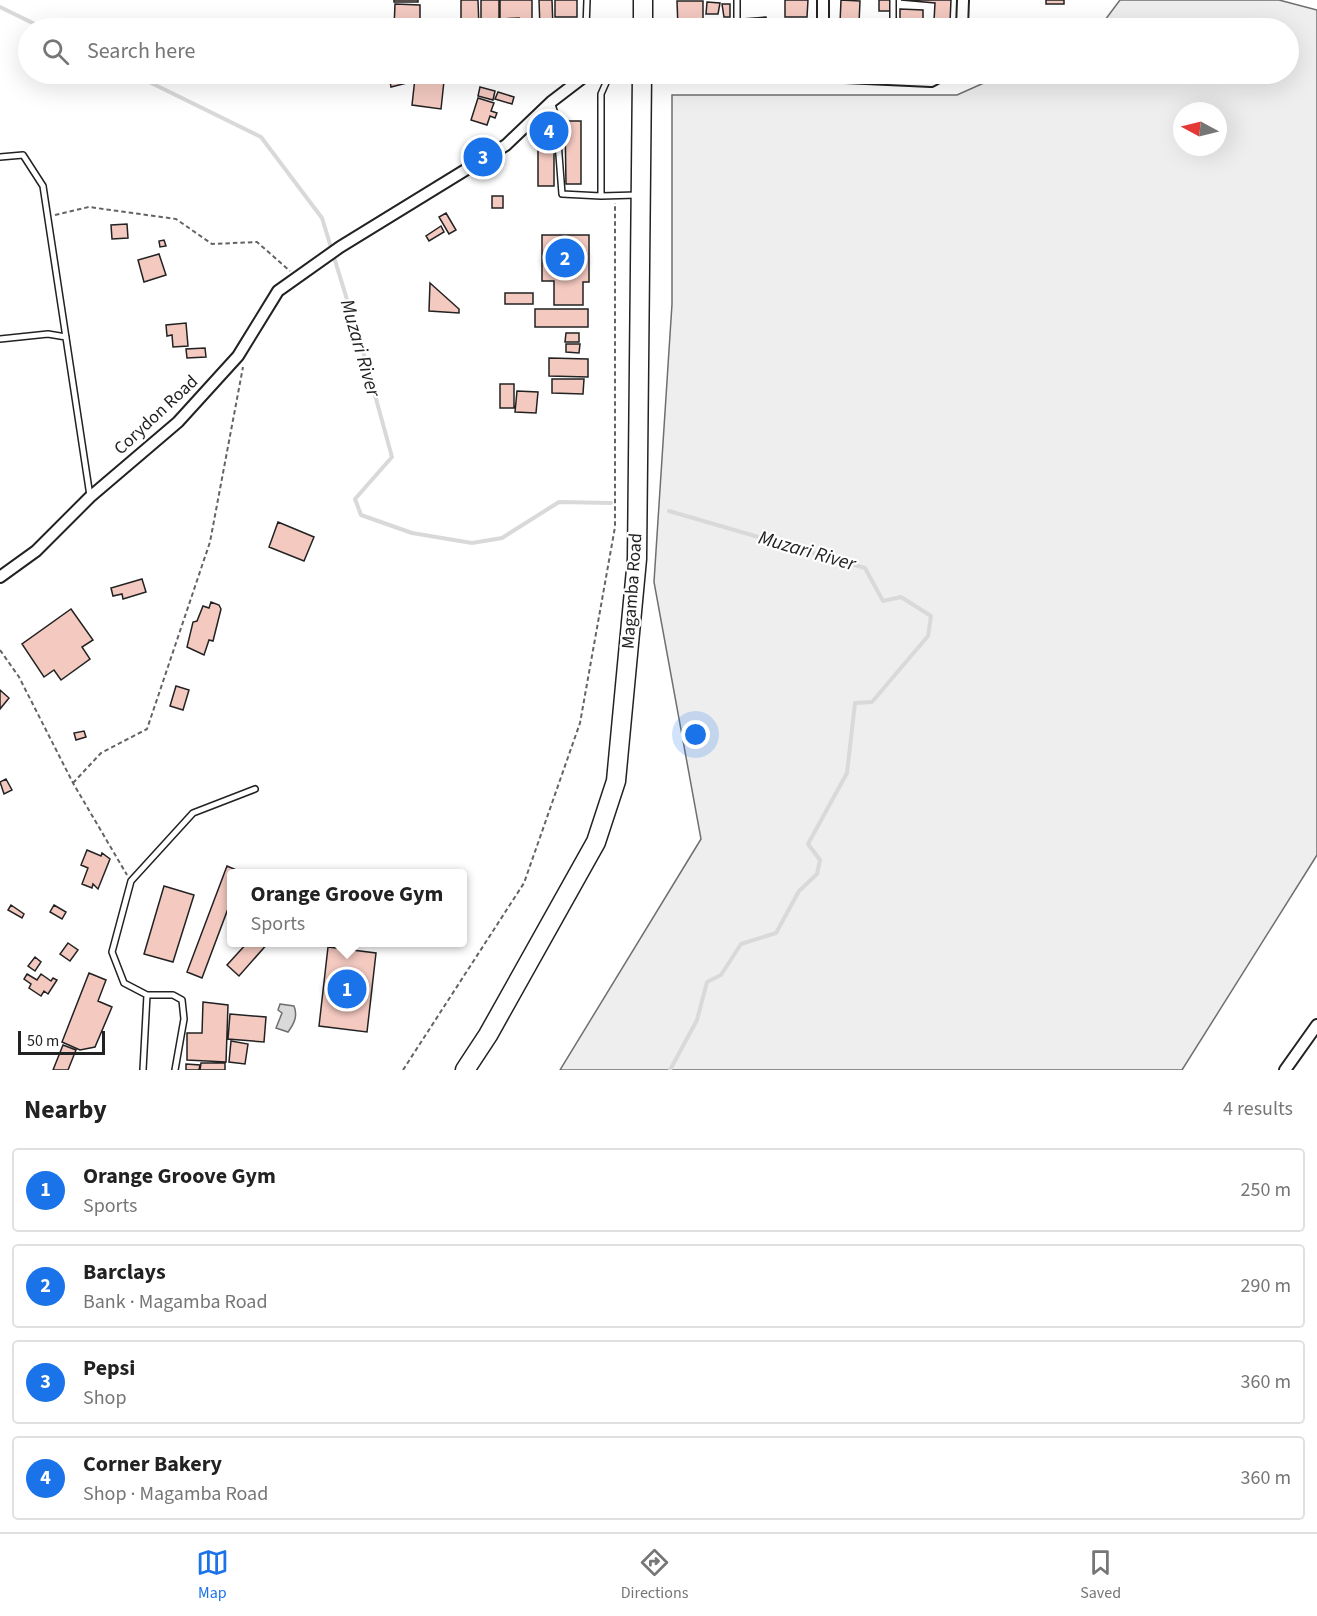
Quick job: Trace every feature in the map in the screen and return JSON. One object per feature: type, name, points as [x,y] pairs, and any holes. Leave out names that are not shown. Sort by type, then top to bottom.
[{"type":"highway","points":[[643,0],[643,18]]},
{"type":"highway","name":"Magamba Road","points":[[465,1070],[488,1035],[596,842],[616,782],[637,559],[642,84]]},
{"type":"street","points":[[823,0],[823,18]]},
{"type":"street","points":[[962,18],[963,0]]},
{"type":"street","name":"Corydon Road","points":[[0,577],[36,551],[90,497],[178,422],[238,356],[278,291],[340,247],[506,145],[551,102],[574,84]]},
{"type":"street","points":[[1286,1070],[1317,1025]]},
{"type":"lane","points":[[586,18],[587,0]]},
{"type":"lane","points":[[737,0],[737,18]]},
{"type":"lane","points":[[892,18],[893,0]]},
{"type":"lane","points":[[601,196],[601,94],[606,84]]},
{"type":"lane","points":[[551,102],[556,116],[562,194],[642,195]]},
{"type":"lane","points":[[0,158],[23,155],[43,186],[90,497]]},
{"type":"lane","points":[[0,339],[48,334],[66,337]]},
{"type":"lane","points":[[175,1070],[183,1019],[182,1000],[173,996],[147,995],[124,983],[112,952],[131,881],[193,813],[255,789]]},
{"type":"lane","points":[[143,1070],[147,995]]},
{"type":"path","points":[[403,1070],[524,883],[580,723],[615,527],[615,195]]},
{"type":"path","points":[[48,217],[89,207],[176,219],[212,244],[257,242],[297,276]]},
{"type":"path","points":[[73,783],[102,753],[147,729],[210,542],[244,368],[238,356]]},
{"type":"path","points":[[0,650],[19,677],[73,783],[131,881]]},
{"type":"shaded area","points":[[1120,0],[1279,0],[1317,10],[1317,855],[1182,1070],[560,1070],[701,839],[654,582],[672,304],[672,95],[957,95],[982,84],[1299,84],[1299,18],[1106,18]]},
{"type":"shaded area","points":[[280,1004],[294,1006],[296,1013],[288,1032],[276,1028],[282,1013],[278,1010]]},
{"type":"building","points":[[394,0],[418,0],[418,2],[394,2]]},
{"type":"building","points":[[461,0],[478,0],[479,18],[461,18]]},
{"type":"building","points":[[481,0],[499,0],[499,18],[481,18]]},
{"type":"building","points":[[500,0],[532,0],[532,18],[500,18]]},
{"type":"building","points":[[539,0],[552,0],[553,18],[540,18]]},
{"type":"building","points":[[555,0],[577,0],[577,17],[555,17]]},
{"type":"building","points":[[785,0],[808,0],[807,17],[785,17]]},
{"type":"building","points":[[841,0],[860,1],[859,18],[840,18]]},
{"type":"building","points":[[879,0],[890,0],[891,11],[879,11]]},
{"type":"building","points":[[901,0],[951,0],[950,18],[934,18],[935,3]]},
{"type":"building","points":[[1046,0],[1064,0],[1064,4],[1046,4]]},
{"type":"building","points":[[677,1],[703,1],[703,18],[678,18]]},
{"type":"building","points":[[707,2],[720,3],[718,14],[706,14]]},
{"type":"building","points":[[395,4],[420,5],[420,18],[394,18]]},
{"type":"building","points":[[722,4],[730,4],[730,17],[724,17]]},
{"type":"building","points":[[900,9],[923,10],[923,18],[900,18]]},
{"type":"building","points":[[414,84],[444,84],[441,109],[412,105]]},
{"type":"building","points":[[480,87],[495,91],[493,100],[478,96]]},
{"type":"building","points":[[498,92],[514,97],[512,104],[495,99]]},
{"type":"building","points":[[478,98],[494,103],[491,111],[497,113],[495,118],[490,116],[487,125],[471,120]]},
{"type":"building","points":[[565,121],[581,121],[581,184],[566,184]]},
{"type":"building","points":[[542,125],[552,125],[552,137],[542,137]]},
{"type":"building","points":[[538,139],[554,139],[554,186],[538,186]]},
{"type":"building","points":[[492,196],[503,196],[503,208],[492,208]]},
{"type":"building","points":[[446,213],[456,230],[449,234],[439,217]]},
{"type":"building","points":[[127,224],[128,238],[112,239],[111,225]]},
{"type":"building","points":[[441,226],[444,232],[429,241],[426,236]]},
{"type":"building","points":[[542,235],[589,235],[589,282],[583,282],[583,305],[554,305],[554,281],[542,281]]},
{"type":"building","points":[[164,240],[166,246],[160,247],[159,241]]},
{"type":"building","points":[[159,254],[166,275],[144,282],[138,260]]},
{"type":"building","points":[[430,283],[459,309],[459,313],[429,311]]},
{"type":"building","points":[[505,293],[533,293],[533,304],[505,304]]},
{"type":"building","points":[[535,309],[588,309],[588,327],[535,327]]},
{"type":"building","points":[[186,323],[188,346],[173,347],[172,335],[167,336],[166,325]]},
{"type":"building","points":[[566,333],[579,333],[579,342],[565,342]]},
{"type":"building","points":[[566,344],[580,344],[579,353],[566,352]]},
{"type":"building","points":[[205,348],[206,357],[187,358],[186,349]]},
{"type":"building","points":[[549,358],[588,359],[588,377],[549,376]]},
{"type":"building","points":[[552,379],[584,379],[583,394],[552,393]]},
{"type":"building","points":[[500,384],[514,384],[514,408],[500,408]]},
{"type":"building","points":[[517,391],[538,392],[536,413],[515,412]]},
{"type":"building","points":[[278,522],[314,537],[304,561],[269,547]]},
{"type":"building","points":[[142,579],[146,592],[123,599],[122,594],[113,596],[111,588]]},
{"type":"building","points":[[211,602],[219,605],[221,609],[213,641],[209,640],[204,655],[187,647],[193,622],[197,621],[203,606],[209,608]]},
{"type":"building","points":[[71,609],[93,640],[82,647],[90,659],[61,680],[54,670],[44,677],[22,644]]},
{"type":"building","points":[[176,686],[189,690],[183,710],[170,706]]},
{"type":"building","points":[[0,690],[9,698],[0,709]]},
{"type":"building","points":[[84,731],[86,737],[76,740],[74,733]]},
{"type":"building","points":[[6,779],[12,790],[4,794],[0,782]]},
{"type":"building","points":[[87,850],[101,856],[102,853],[110,859],[98,889],[93,884],[92,888],[82,884],[88,868],[81,865]]},
{"type":"building","points":[[227,866],[234,869],[227,869],[227,911],[202,978],[187,972]]},
{"type":"building","points":[[164,886],[194,895],[173,962],[144,954]]},
{"type":"building","points":[[11,905],[24,914],[22,918],[8,910]]},
{"type":"building","points":[[54,905],[66,912],[62,919],[50,912]]},
{"type":"building","points":[[68,943],[78,950],[70,961],[60,954]]},
{"type":"building","points":[[243,947],[265,947],[239,976],[227,965]]},
{"type":"building","points":[[328,947],[376,953],[367,1032],[319,1026]]},
{"type":"building","points":[[35,957],[41,962],[35,971],[28,966]]},
{"type":"building","points":[[89,973],[106,980],[98,1001],[112,1007],[95,1047],[80,1050],[62,1042]]},
{"type":"building","points":[[27,974],[37,980],[41,974],[51,981],[53,978],[57,980],[48,994],[44,991],[41,996],[29,988],[31,984],[24,979]]},
{"type":"building","points":[[203,1002],[228,1005],[226,1062],[187,1060],[187,1033],[202,1033]]},
{"type":"building","points":[[230,1014],[266,1017],[264,1042],[228,1039]]},
{"type":"building","points":[[231,1041],[248,1044],[245,1064],[229,1062]]},
{"type":"building","points":[[63,1045],[76,1050],[68,1070],[53,1070]]},
{"type":"building","points":[[201,1063],[225,1063],[225,1070],[200,1070]]},
{"type":"building","points":[[186,1064],[200,1065],[199,1070],[186,1070]]},
{"type":"waterway","name":"Muzari River","points":[[0,7],[23,18]]},
{"type":"waterway","name":"Muzari River","points":[[153,84],[261,137],[322,218],[392,457],[355,499],[361,515],[412,533],[472,543],[502,538],[559,502],[611,503]]},
{"type":"waterway","name":"Muzari River","points":[[669,511],[865,568],[883,601],[901,597],[931,616],[928,636],[872,702],[855,703],[847,773],[808,844],[820,860],[817,874],[799,891],[776,933],[741,944],[721,975],[707,982],[697,1020],[670,1070]]},
{"type":"place","name":"Corner Bakery","points":[[549,131]]},
{"type":"place","name":"Pepsi","points":[[483,157]]},
{"type":"place","name":"Barclays","points":[[565,258]]},
{"type":"place","name":"Orange Groove Gym","points":[[347,989]]}]
